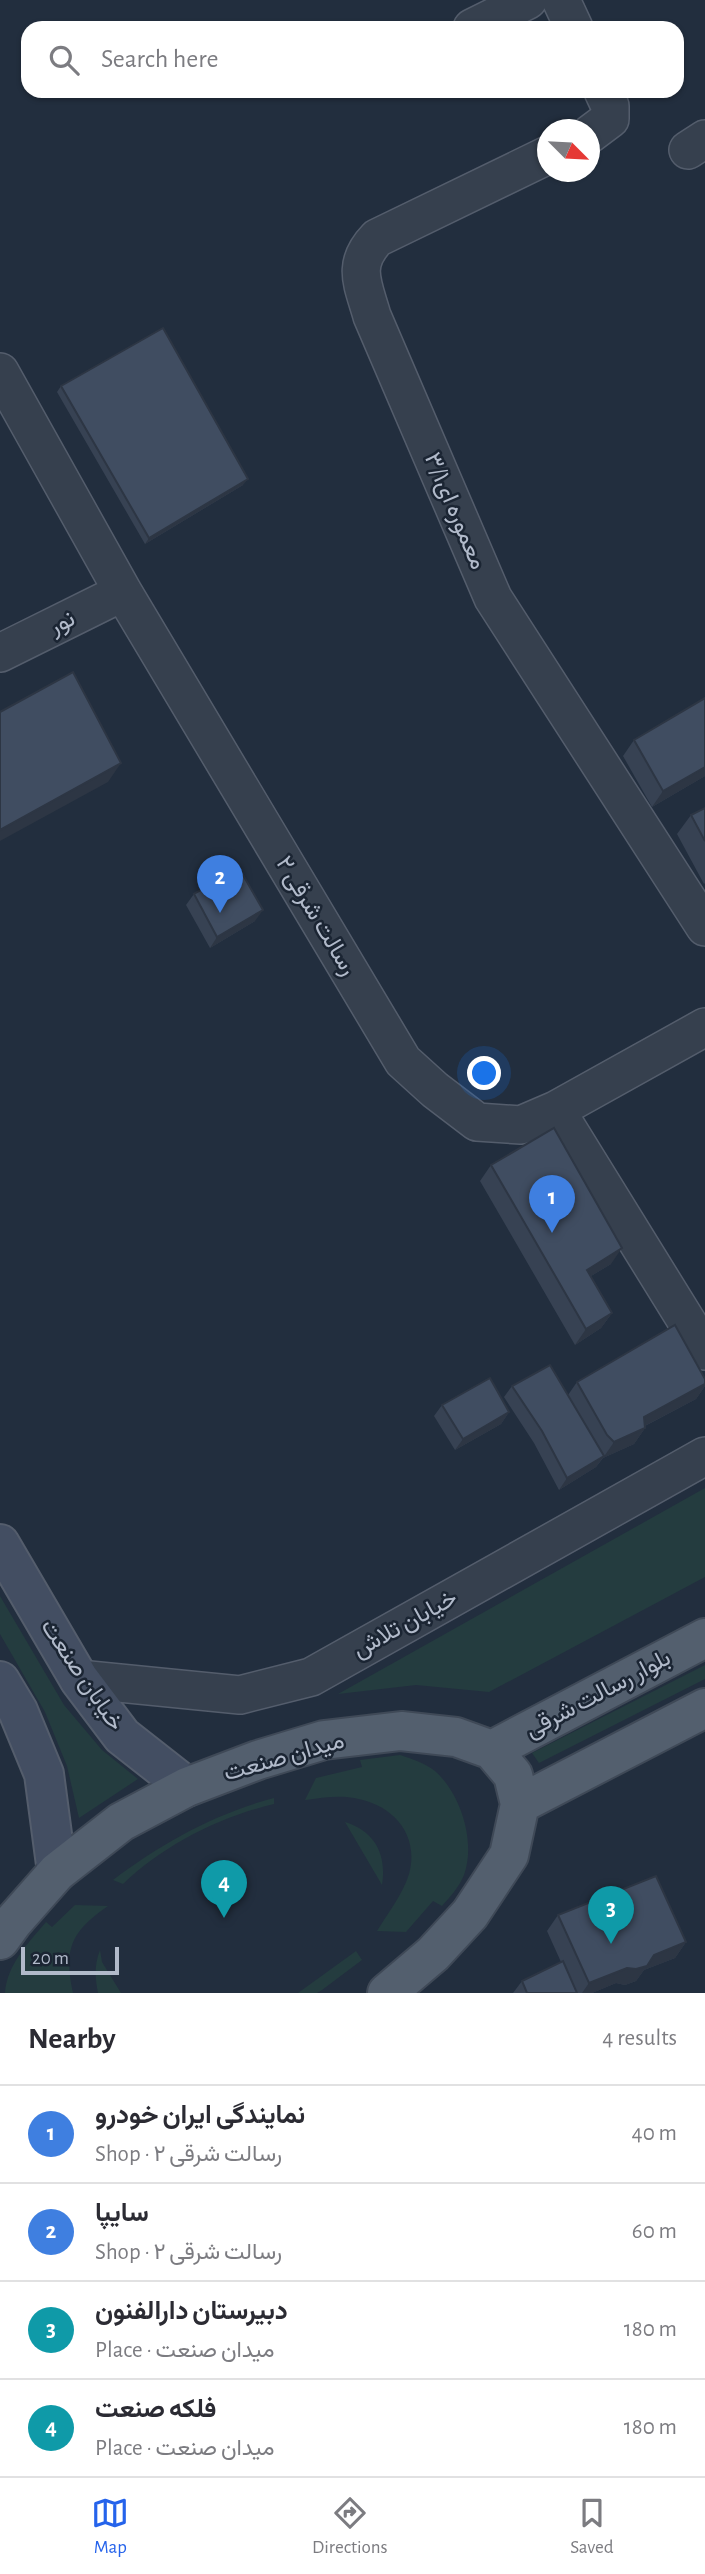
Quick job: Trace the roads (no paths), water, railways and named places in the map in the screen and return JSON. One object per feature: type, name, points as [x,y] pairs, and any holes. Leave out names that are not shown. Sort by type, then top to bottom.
[{"type":"main road","name":"خیابان صنعت","points":[[0,1545],[79,1679],[122,1736],[187,1787]]},
{"type":"main road","name":"بلوار رسالت شرقی","points":[[492,1750],[705,1638]]},
{"type":"main road","points":[[0,1681],[18,1711],[44,1774],[57,1872]]},
{"type":"main road","points":[[520,1804],[705,1708]]},
{"type":"main road","name":"میدان صنعت","points":[[0,1940],[57,1872],[121,1822],[187,1787],[258,1760],[324,1741],[401,1731],[456,1737],[492,1750]]},
{"type":"main road","points":[[387,1993],[433,1954],[470,1914],[509,1855],[520,1804],[513,1775],[492,1750]]},
{"type":"street","points":[[486,21],[528,0]]},
{"type":"street","points":[[561,0],[571,21]]},
{"type":"street","points":[[600,126],[610,119],[610,106],[606,98]]},
{"type":"street","name":"معموره ای۳/۱","points":[[537,160],[377,238],[366,249],[359,270],[372,316],[493,598],[705,927]]},
{"type":"street","name":"رسالت شرقی ۲","points":[[0,372],[123,592],[403,1061],[477,1122],[522,1125],[556,1110],[705,1027]]},
{"type":"street","name":"نور","points":[[0,653],[123,592]]},
{"type":"street","points":[[556,1110],[705,1351]]},
{"type":"street","name":"خیابان تلاش","points":[[79,1679],[240,1695],[312,1677],[705,1456]]},
{"type":"place","name":"سایپا","points":[[220,913]]},
{"type":"place","name":"نمایندگی ایران خودرو","points":[[552,1233]]},
{"type":"place","name":"فلکه صنعت","points":[[224,1918]]},
{"type":"place","name":"دبیرستان دارالفنون","points":[[611,1944]]}]
